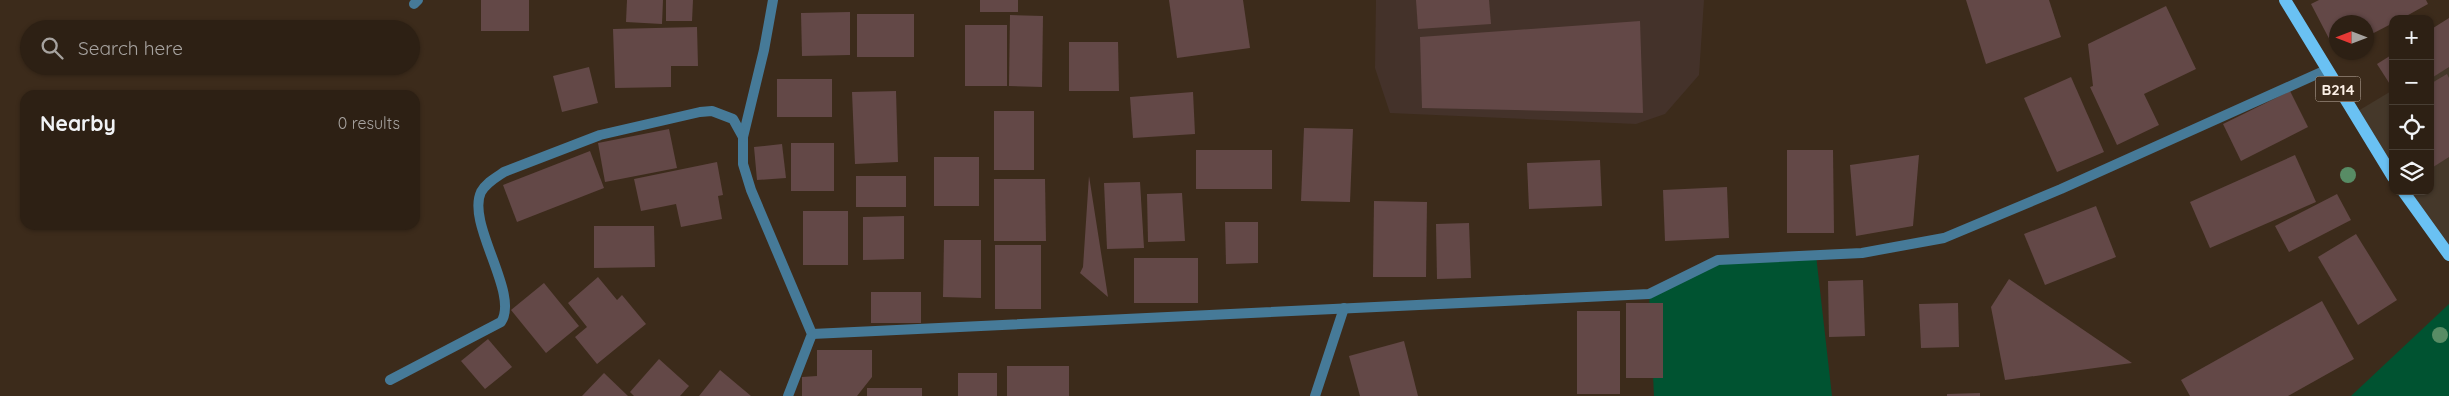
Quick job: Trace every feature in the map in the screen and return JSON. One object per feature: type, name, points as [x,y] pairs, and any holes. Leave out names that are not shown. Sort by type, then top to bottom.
[{"type":"main road","name":"B214","points":[[2285,0],[2389,171]]},
{"type":"main road","points":[[2406,195],[2449,255]]},
{"type":"street","points":[[773,0],[764,50],[743,137],[743,164],[751,190],[812,334],[788,396]]},
{"type":"street","points":[[812,334],[1649,294],[1718,260],[1862,253],[1944,238],[2061,189],[2326,70]]},
{"type":"street","points":[[390,380],[501,322],[505,316],[505,297],[485,236],[479,206],[482,190],[490,181],[504,172],[600,135],[700,112],[712,111],[733,118],[743,137]]},
{"type":"street","points":[[1315,396],[1344,308]]},
{"type":"shaded area","points":[[1376,0],[1704,0],[1699,75],[1665,114],[1636,124],[1390,113],[1375,68]]},
{"type":"shaded area","points":[[2449,54],[2449,255],[2406,195],[2434,195],[2434,63]]},
{"type":"shaded area","points":[[2389,92],[2389,171],[2353,114]]},
{"type":"green space","points":[[1816,255],[1832,396],[1654,396],[1649,294],[1718,260]]},
{"type":"green space","points":[[2449,304],[2449,396],[2351,396]]},
{"type":"building","points":[[481,0],[529,0],[529,31],[481,31]]},
{"type":"building","points":[[627,0],[663,0],[662,24],[626,22]]},
{"type":"building","points":[[666,0],[693,0],[692,21],[666,21]]},
{"type":"building","points":[[980,0],[1018,0],[1018,12],[980,12]]},
{"type":"building","points":[[1169,0],[1243,0],[1250,48],[1177,58]]},
{"type":"building","points":[[1416,0],[1489,0],[1491,24],[1418,29]]},
{"type":"building","points":[[1966,0],[2049,0],[2061,37],[1986,64]]},
{"type":"building","points":[[2319,0],[2426,0],[2428,4],[2408,15],[2389,15],[2389,25],[2374,33],[2374,15],[2329,15],[2329,39],[2311,4]]},
{"type":"building","points":[[2166,6],[2196,69],[2144,94],[2159,125],[2117,145],[2090,87],[2093,86],[2088,44]]},
{"type":"building","points":[[850,12],[850,55],[802,56],[801,13]]},
{"type":"building","points":[[857,14],[914,14],[914,57],[857,57]]},
{"type":"building","points":[[1010,15],[1043,16],[1042,87],[1009,86]]},
{"type":"building","points":[[2449,18],[2449,67],[2434,76],[2434,60],[2434,27]]},
{"type":"building","points":[[1640,21],[1643,113],[1422,108],[1420,37]]},
{"type":"building","points":[[965,25],[1007,25],[1007,86],[965,86]]},
{"type":"building","points":[[697,27],[698,66],[671,66],[671,87],[615,88],[613,29]]},
{"type":"building","points":[[1069,42],[1118,42],[1119,91],[1069,91]]},
{"type":"building","points":[[2389,56],[2389,83],[2377,64]]},
{"type":"building","points":[[589,67],[598,103],[562,112],[553,76]]},
{"type":"building","points":[[2447,74],[2449,78],[2449,157],[2434,166],[2434,105],[2434,82]]},
{"type":"building","points":[[2071,77],[2104,152],[2057,172],[2024,98]]},
{"type":"building","points":[[777,79],[832,79],[832,117],[777,117]]},
{"type":"building","points":[[896,91],[898,162],[855,164],[852,92]]},
{"type":"building","points":[[2290,91],[2308,127],[2241,161],[2223,124]]},
{"type":"building","points":[[1193,92],[1195,134],[1133,138],[1130,97]]},
{"type":"building","points":[[994,111],[1034,111],[1034,170],[994,170]]},
{"type":"building","points":[[1304,128],[1353,129],[1350,202],[1301,201]]},
{"type":"building","points":[[669,129],[677,168],[605,182],[598,143]]},
{"type":"building","points":[[791,143],[834,143],[834,191],[791,191]]},
{"type":"building","points":[[782,144],[786,178],[757,180],[754,147]]},
{"type":"building","points":[[1196,150],[1272,150],[1272,189],[1196,189]]},
{"type":"building","points":[[1787,150],[1833,150],[1834,233],[1787,233]]},
{"type":"building","points":[[590,151],[604,188],[517,222],[503,185]]},
{"type":"building","points":[[1919,155],[1913,226],[1856,236],[1850,165]]},
{"type":"building","points":[[2295,155],[2316,202],[2210,248],[2190,202]]},
{"type":"building","points":[[934,157],[979,157],[979,206],[934,206]]},
{"type":"building","points":[[1600,160],[1602,206],[1529,209],[1527,163]]},
{"type":"building","points":[[717,162],[723,195],[718,196],[722,219],[681,227],[676,204],[641,211],[634,179]]},
{"type":"building","points":[[856,176],[906,176],[906,207],[856,207]]},
{"type":"building","points":[[1089,176],[1108,297],[1080,273],[1083,267]]},
{"type":"building","points":[[994,179],[1045,179],[1046,241],[994,241]]},
{"type":"building","points":[[1140,182],[1144,248],[1107,249],[1104,183]]},
{"type":"building","points":[[1727,187],[1729,238],[1665,241],[1663,190]]},
{"type":"building","points":[[1182,193],[1185,241],[1148,242],[1147,194]]},
{"type":"building","points":[[2337,194],[2351,220],[2289,252],[2275,226]]},
{"type":"building","points":[[1374,201],[1427,202],[1426,277],[1373,277]]},
{"type":"building","points":[[2096,206],[2116,257],[2045,285],[2024,234]]},
{"type":"building","points":[[803,211],[848,211],[848,265],[803,265]]},
{"type":"building","points":[[904,216],[904,259],[863,260],[863,217]]},
{"type":"building","points":[[1225,222],[1258,222],[1258,263],[1226,264]]},
{"type":"building","points":[[1469,223],[1471,278],[1437,279],[1436,224]]},
{"type":"building","points":[[594,226],[654,226],[655,267],[594,268]]},
{"type":"building","points":[[2356,234],[2397,300],[2358,325],[2318,257]]},
{"type":"building","points":[[944,240],[981,240],[981,298],[943,297]]},
{"type":"building","points":[[995,245],[1041,245],[1041,309],[995,309]]},
{"type":"building","points":[[1134,258],[1198,258],[1198,303],[1134,303]]},
{"type":"building","points":[[598,277],[617,300],[622,295],[646,324],[597,364],[575,337],[587,327],[568,303]]},
{"type":"building","points":[[2009,279],[2132,363],[2005,380],[1991,307]]},
{"type":"building","points":[[1863,280],[1865,336],[1829,337],[1828,281]]},
{"type":"building","points":[[544,283],[579,326],[546,353],[511,310]]},
{"type":"building","points":[[871,292],[921,292],[921,323],[871,323]]},
{"type":"building","points":[[2322,301],[2354,359],[2288,396],[2190,396],[2181,380]]},
{"type":"building","points":[[1626,303],[1663,303],[1663,378],[1626,378]]},
{"type":"building","points":[[1958,303],[1959,347],[1921,348],[1919,304]]},
{"type":"building","points":[[1577,311],[1620,311],[1620,394],[1577,394]]},
{"type":"building","points":[[488,339],[512,367],[485,389],[461,361]]},
{"type":"building","points":[[1404,341],[1418,396],[1360,396],[1349,356]]},
{"type":"building","points":[[817,350],[872,350],[872,377],[857,396],[802,396],[802,377],[817,376]]},
{"type":"building","points":[[659,359],[689,386],[680,396],[634,396],[630,392]]},
{"type":"building","points":[[1007,366],[1069,366],[1069,396],[1007,396]]},
{"type":"building","points":[[720,370],[751,396],[699,396]]},
{"type":"building","points":[[604,373],[628,396],[582,396]]},
{"type":"building","points":[[958,373],[997,373],[997,396],[958,396]]},
{"type":"building","points":[[867,388],[922,388],[922,396],[867,396]]},
{"type":"building","points":[[1980,393],[1980,396],[1947,396],[1947,394]]}]
